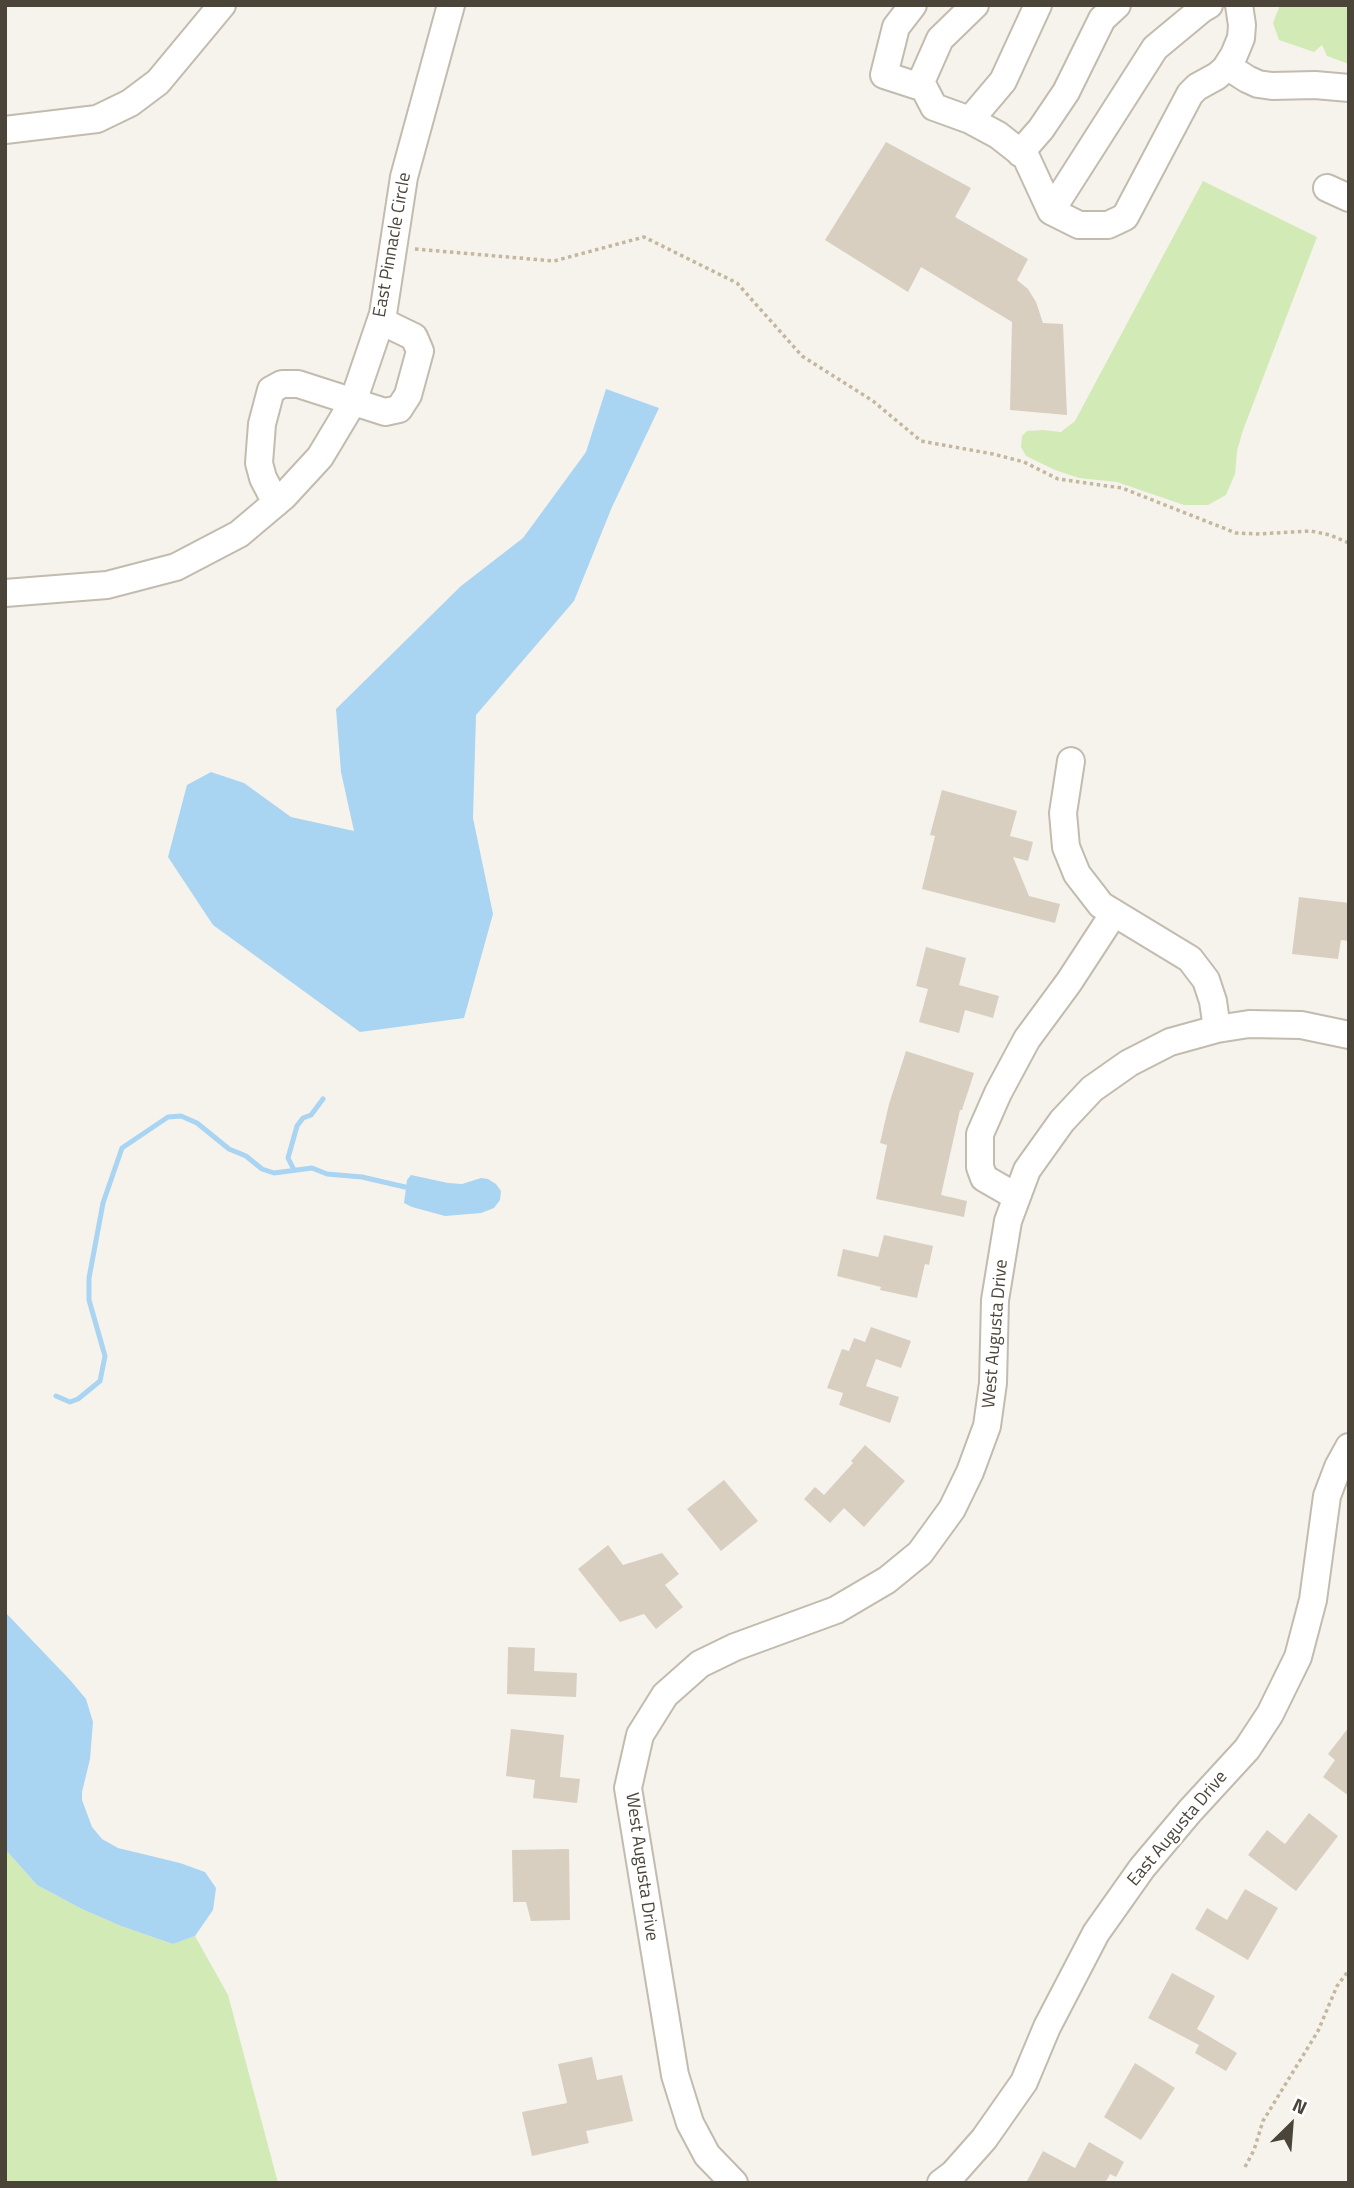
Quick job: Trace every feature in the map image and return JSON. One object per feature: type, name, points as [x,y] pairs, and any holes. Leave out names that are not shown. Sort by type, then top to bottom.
[{"type":"street","points":[[5,130],[97,119],[130,103],[158,82],[222,5]]},
{"type":"street","name":"East Pinnacle Circle","points":[[5,593],[107,585],[176,567],[239,534],[276,502],[320,457],[353,402],[381,321],[404,177],[451,5]]},
{"type":"street","points":[[913,5],[896,27],[884,75],[924,88]]},
{"type":"street","points":[[975,5],[940,39],[921,82],[934,107],[970,120],[998,135],[1026,157],[1051,211],[1079,225],[1108,225],[1125,217],[1190,94],[1217,76],[1234,55],[1241,38],[1239,5]]},
{"type":"street","points":[[970,120],[1003,81],[1038,5]]},
{"type":"street","points":[[1020,153],[1041,130],[1066,92],[1102,19],[1117,5]]},
{"type":"street","points":[[1051,211],[1155,48],[1209,5]]},
{"type":"street","points":[[1227,66],[1258,84],[1349,88]]},
{"type":"street","points":[[276,502],[263,478],[259,463],[262,424],[271,390],[282,384],[298,384],[385,412],[400,409],[408,395],[420,351],[414,337],[381,321]]},
{"type":"street","points":[[1071,761],[1063,813],[1066,847],[1077,874],[1101,905],[1191,959],[1206,980],[1213,1001],[1217,1028]]},
{"type":"street","points":[[1017,1197],[984,1178],[980,1167],[980,1134],[1027,1039],[1114,914]]},
{"type":"street","name":"West Augusta Drive","points":[[734,2183],[708,2155],[690,2123],[675,2075],[628,1788],[640,1735],[665,1695],[700,1664],[735,1647],[836,1611],[887,1580],[920,1553],[952,1509],[970,1472],[987,1426],[993,1383],[995,1300],[1008,1221],[1027,1170],[1062,1121],[1092,1089],[1129,1063],[1170,1042],[1217,1028],[1249,1024],[1301,1025],[1349,1035]]},
{"type":"street","name":"East Augusta Drive","points":[[941,2183],[953,2174],[985,2139],[1024,2082],[1047,2027],[1096,1933],[1142,1868],[1247,1749],[1270,1714],[1298,1657],[1313,1600],[1326,1496],[1349,1447]]},
{"type":"path","points":[[406,248],[554,261],[644,237],[737,283],[803,356],[873,401],[921,441],[1024,462],[1058,479],[1122,488],[1236,533],[1311,531],[1349,543]]},
{"type":"path","points":[[1245,2167],[1254,2151],[1263,2121],[1318,2031],[1337,1986],[1349,1970]]},
{"type":"green space","points":[[1280,5],[1349,5],[1349,64],[1327,56],[1322,45],[1314,52],[1279,40],[1273,23]]},
{"type":"green space","points":[[1203,181],[1317,237],[1243,430],[1237,451],[1235,474],[1226,495],[1208,505],[1184,505],[1117,482],[1079,478],[1026,456],[1021,447],[1022,436],[1027,431],[1061,432],[1075,421]]},
{"type":"green space","points":[[5,1849],[37,1885],[82,1909],[173,1944],[195,1936],[228,1995],[278,2183],[5,2183]]},
{"type":"water","points":[[606,389],[659,408],[612,507],[574,601],[476,715],[473,818],[493,914],[464,1018],[360,1032],[213,925],[168,857],[187,785],[211,772],[244,783],[291,817],[354,831],[341,772],[336,709],[461,586],[523,538],[586,452]]},
{"type":"water","points":[[411,1175],[462,1184],[481,1178],[488,1179],[501,1191],[500,1200],[494,1208],[481,1213],[445,1216],[412,1207],[404,1203],[407,1180]]},
{"type":"water","points":[[5,1612],[86,1699],[93,1722],[90,1759],[82,1800],[92,1827],[102,1839],[118,1848],[205,1872],[216,1888],[213,1910],[195,1936],[173,1944],[82,1909],[37,1885],[5,1849]]},
{"type":"building","points":[[886,142],[971,188],[955,217],[1028,259],[1017,280],[1028,289],[1036,302],[1043,323],[1063,324],[1067,415],[1010,410],[1012,322],[921,267],[908,292],[825,240]]},
{"type":"building","points":[[942,790],[1017,811],[1010,836],[1033,842],[1028,861],[1013,857],[1029,896],[1060,904],[1055,923],[922,889],[935,836],[930,835]]},
{"type":"building","points":[[1299,897],[1349,903],[1349,941],[1341,940],[1338,959],[1292,954]]},
{"type":"building","points":[[926,947],[966,958],[959,985],[999,996],[993,1018],[965,1010],[959,1033],[919,1022],[928,989],[916,986]]},
{"type":"building","points":[[906,1051],[974,1073],[960,1110],[941,1195],[967,1201],[964,1217],[876,1199],[887,1145],[880,1143]]},
{"type":"building","points":[[884,1235],[933,1246],[929,1265],[925,1264],[917,1298],[837,1276],[843,1249],[878,1257]]},
{"type":"building","points":[[871,1327],[911,1341],[901,1368],[876,1359],[866,1386],[899,1397],[890,1423],[839,1405],[843,1393],[827,1388],[842,1349],[849,1351],[854,1338],[865,1342]]},
{"type":"building","points":[[865,1445],[905,1481],[864,1527],[844,1508],[830,1523],[804,1499],[815,1487],[824,1495],[853,1463],[851,1461]]},
{"type":"building","points":[[724,1480],[758,1521],[721,1551],[687,1509]]},
{"type":"building","points":[[608,1545],[623,1565],[662,1553],[679,1574],[665,1585],[683,1607],[656,1629],[644,1614],[620,1622],[578,1569]]},
{"type":"building","points":[[508,1647],[535,1648],[534,1671],[577,1673],[576,1697],[507,1694]]},
{"type":"building","points":[[1349,1727],[1349,1796],[1323,1777],[1335,1760],[1328,1754]]},
{"type":"building","points":[[511,1729],[564,1735],[560,1777],[580,1779],[577,1803],[533,1798],[535,1780],[506,1776]]},
{"type":"building","points":[[1309,1813],[1338,1836],[1296,1891],[1248,1855],[1267,1830],[1285,1844]]},
{"type":"building","points":[[569,1849],[570,1920],[531,1921],[526,1902],[513,1902],[512,1850]]},
{"type":"building","points":[[1245,1889],[1278,1908],[1248,1960],[1195,1929],[1207,1908],[1227,1920]]},
{"type":"building","points":[[1172,1973],[1215,1996],[1197,2029],[1237,2053],[1226,2071],[1195,2053],[1199,2045],[1148,2018]]},
{"type":"building","points":[[592,2057],[597,2080],[622,2075],[633,2121],[586,2131],[589,2143],[532,2156],[522,2112],[567,2103],[558,2064]]},
{"type":"building","points":[[1135,2063],[1175,2088],[1141,2140],[1104,2117]]},
{"type":"building","points":[[1089,2142],[1124,2162],[1116,2177],[1110,2174],[1105,2183],[1026,2183],[1043,2151],[1075,2168]]},
{"type":"waterway","points":[[294,1170],[288,1158],[297,1126],[303,1118],[311,1115],[323,1099]]},
{"type":"waterway","points":[[56,1396],[70,1402],[78,1399],[100,1381],[105,1356],[89,1300],[89,1278],[103,1203],[122,1148],[168,1117],[181,1116],[197,1123],[229,1149],[246,1156],[262,1169],[274,1173],[312,1168],[327,1174],[362,1177],[405,1187]]}]
